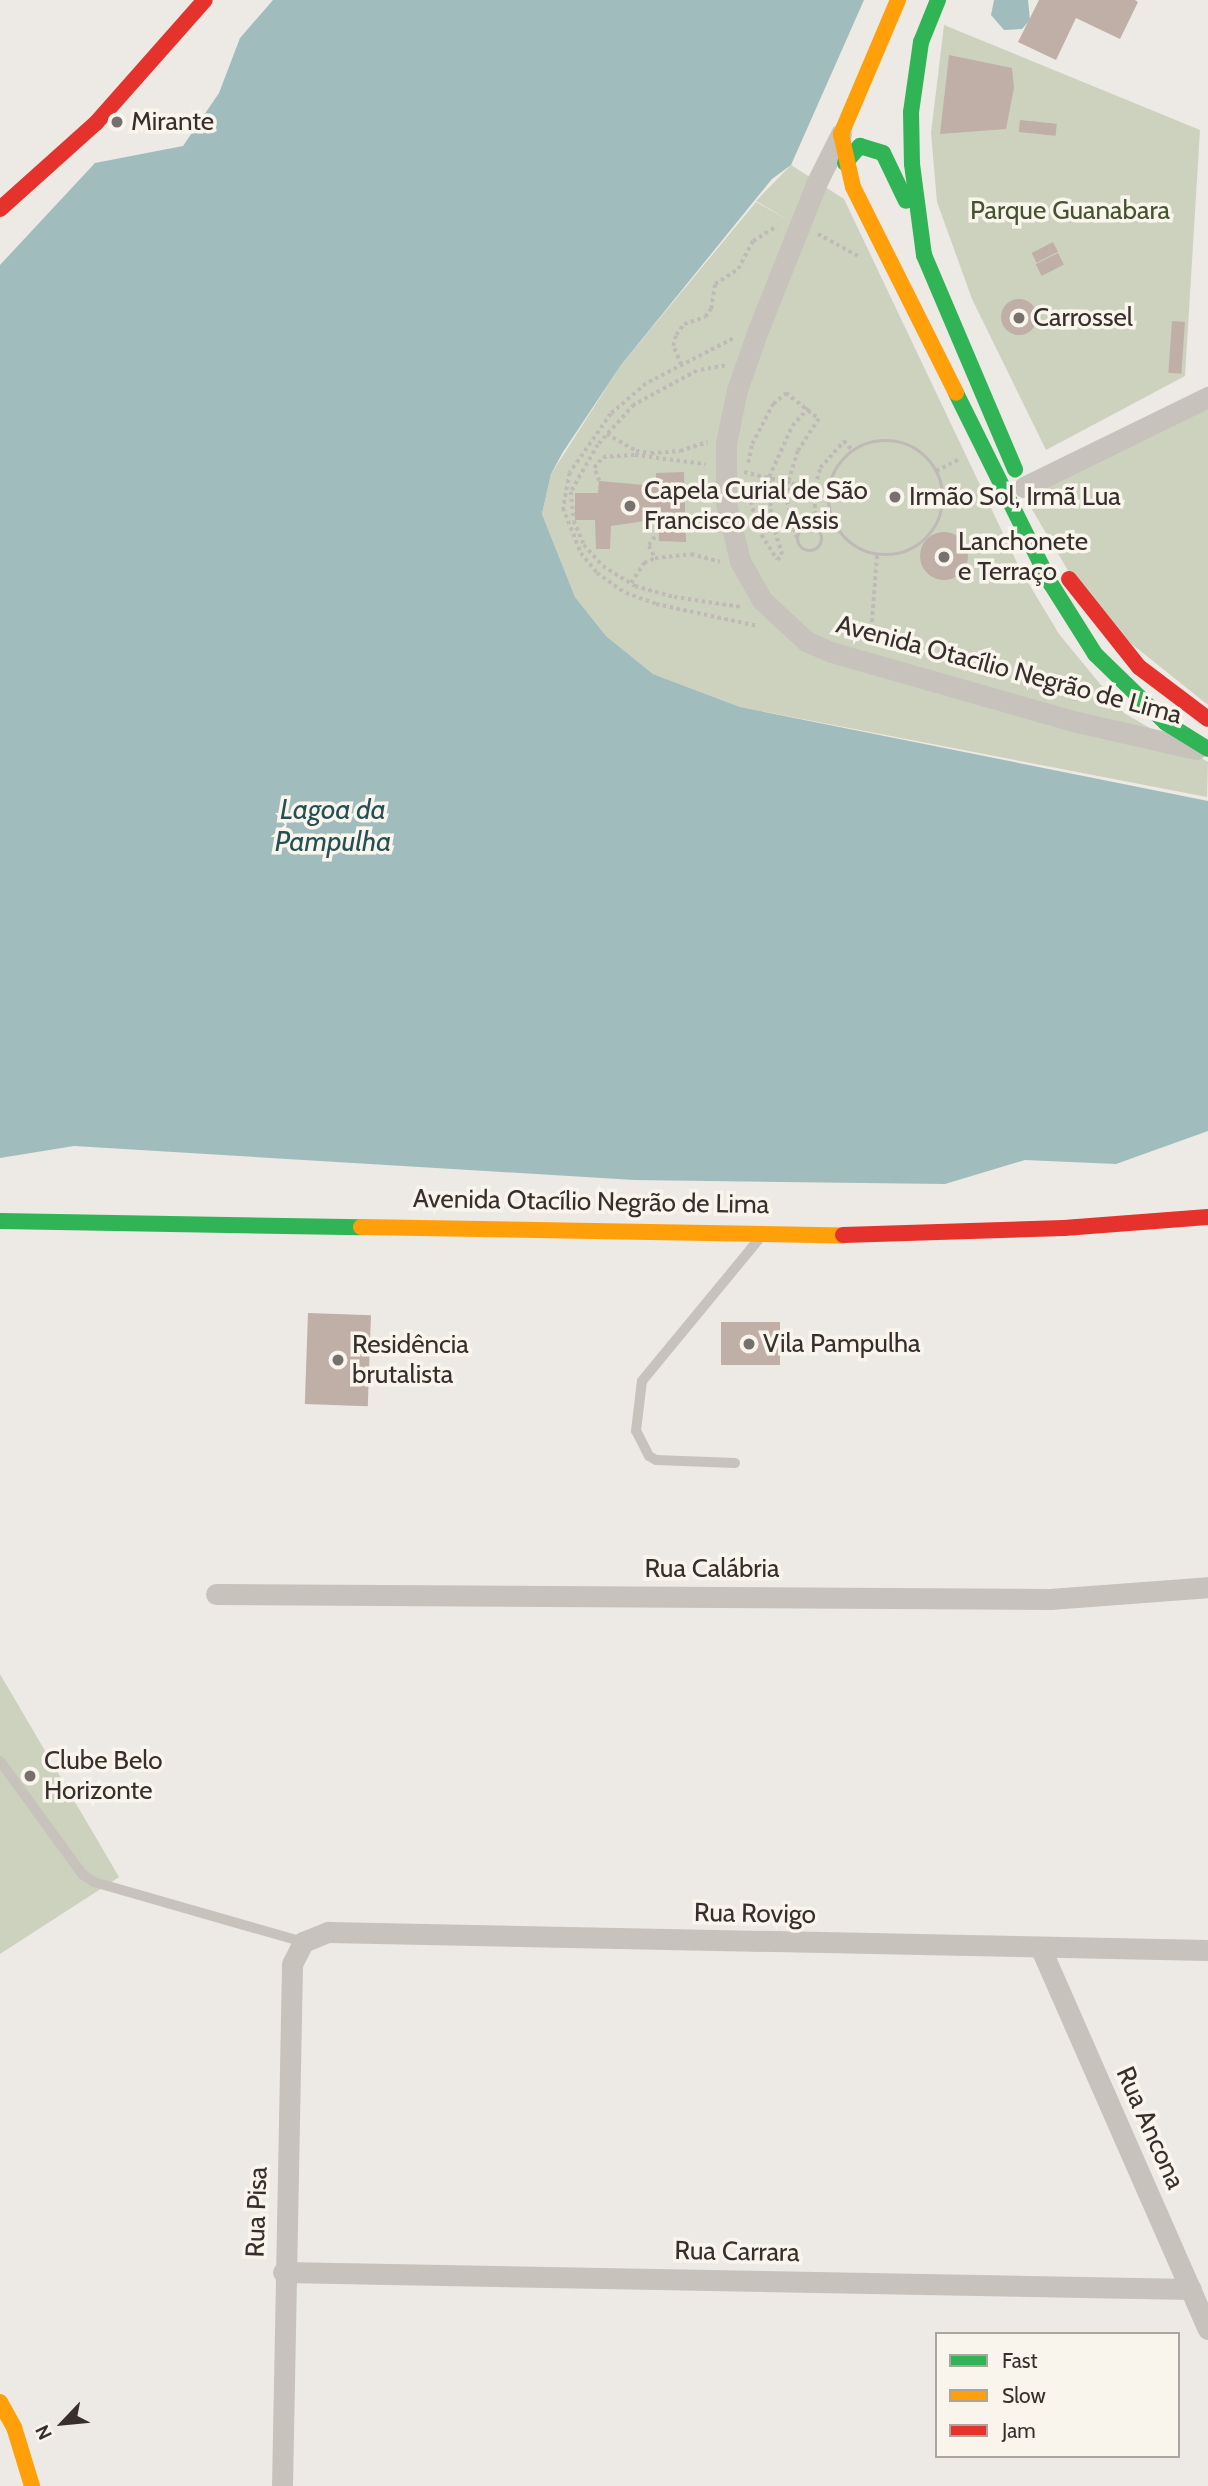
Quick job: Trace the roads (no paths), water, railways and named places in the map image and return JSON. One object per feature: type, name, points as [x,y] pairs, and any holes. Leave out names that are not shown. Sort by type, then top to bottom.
[{"type":"street","points":[[0,209],[96,123],[205,0]]},
{"type":"street","name":"Avenida Otacílio Negrão de Lima","points":[[898,0],[841,134],[795,224],[737,390],[726,443],[737,471],[726,503],[740,561],[762,600],[806,641],[1077,722],[1208,750]]},
{"type":"street","points":[[924,255],[912,164],[911,112],[921,42],[938,0]]},
{"type":"street","name":"Avenida Otacílio Negrão de Lima","points":[[841,134],[845,163],[853,187],[1051,584],[1095,654],[1166,723],[1208,750]]},
{"type":"street","points":[[845,163],[860,146],[871,146],[889,159],[924,255],[1000,439],[1027,493],[1208,397]]},
{"type":"street","name":"Avenida Otacílio Negrão de Lima","points":[[1060,560],[1072,584],[1139,667],[1208,719]]},
{"type":"street","name":"Avenida Otacílio Negrão de Lima","points":[[1180,1217],[1208,1207]]},
{"type":"street","name":"Avenida Otacílio Negrão de Lima","points":[[0,1221],[765,1233],[1064,1228],[1180,1217],[1208,1217]]},
{"type":"street","name":"Rua Calábria","points":[[216,1594],[1050,1599],[1208,1587]]},
{"type":"street","name":"Rua Rovigo","points":[[303,1942],[328,1932],[1041,1949],[1208,1950]]},
{"type":"street","name":"Rua Pisa","points":[[282,2486],[283,2272],[292,1964],[303,1942]]},
{"type":"street","name":"Rua Ancona","points":[[1041,1949],[1208,2329]]},
{"type":"street","name":"Rua Carrara","points":[[283,2272],[1191,2289]]},
{"type":"street","points":[[0,2402],[14,2427],[32,2486]]},
{"type":"lane","points":[[735,1463],[656,1460],[649,1456],[635,1431],[642,1381],[765,1233]]},
{"type":"lane","points":[[0,1761],[82,1874],[94,1882],[303,1942]]},
{"type":"water","name":"Lagoa da Pampulha","points":[[273,0],[864,0],[791,165],[772,179],[621,365],[551,474],[542,514],[575,597],[606,636],[653,674],[740,707],[1208,801],[1208,1131],[1116,1164],[1025,1160],[945,1184],[634,1180],[74,1146],[0,1158],[0,265],[95,163],[183,146],[219,93],[240,38]]},
{"type":"water","points":[[994,0],[1028,0],[1030,20],[1022,29],[1004,30],[991,15]]},
{"type":"place","name":"Mirante","points":[[117,122]]},
{"type":"place","name":"Carrossel","points":[[1019,318]]},
{"type":"place","name":"Irmão Sol, Irmã Lua","points":[[895,497]]},
{"type":"place","name":"Capela Curial de São Francisco de Assis","points":[[630,506]]},
{"type":"place","name":"Lanchonete e Terraço","points":[[944,557]]},
{"type":"place","name":"Vila Pampulha","points":[[749,1344]]},
{"type":"place","name":"Residência brutalista","points":[[338,1360]]},
{"type":"place","name":"Clube Belo Horizonte","points":[[30,1776]]},
{"type":"park label","name":"Parque Guanabara","points":[[1070,211]]}]
